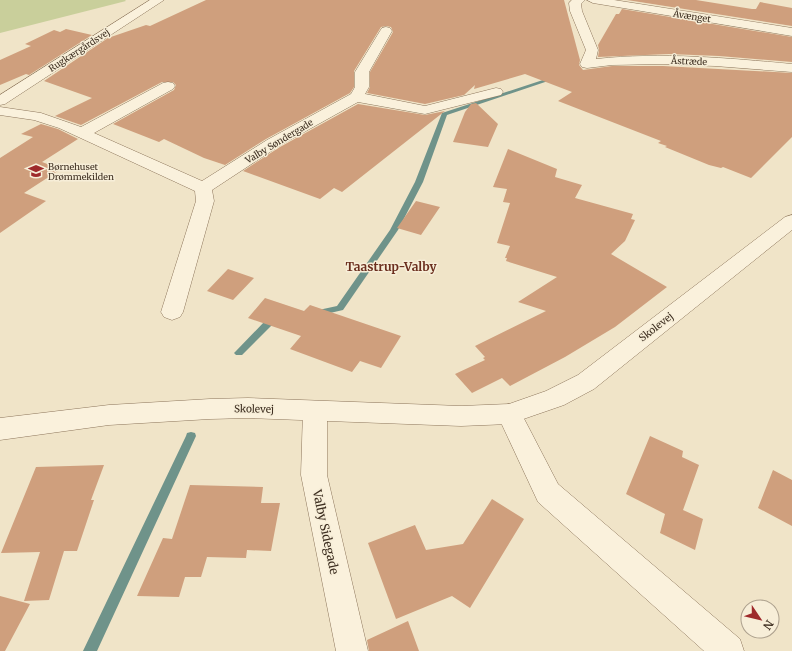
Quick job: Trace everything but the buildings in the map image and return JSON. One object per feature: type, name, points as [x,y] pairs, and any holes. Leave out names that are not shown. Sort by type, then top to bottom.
[{"type":"street","name":"Rugkærgårdsvej","points":[[0,101],[158,0]]},
{"type":"street","name":"Åstræde","points":[[579,0],[575,3],[576,11],[592,50],[587,64],[608,61],[642,60],[696,61],[792,68]]},
{"type":"street","name":"Åvænget","points":[[593,0],[792,32]]},
{"type":"street","points":[[386,31],[362,72],[362,87],[356,97],[425,110],[496,92]]},
{"type":"street","points":[[82,133],[168,86]]},
{"type":"street","name":"Valby Søndergade","points":[[203,188],[273,143],[356,97]]},
{"type":"street","points":[[0,111],[36,116],[82,133],[203,188],[205,201],[172,312]]},
{"type":"street","name":"Skolevej","points":[[0,429],[95,417],[248,408],[461,416],[509,414],[555,398],[586,382],[792,220]]},
{"type":"street","name":"Valby Sidegade","points":[[315,411],[314,476],[352,651]]},
{"type":"street","points":[[509,414],[548,493],[728,651]]},
{"type":"green space","points":[[0,0],[125,0],[126,1],[0,33]]},
{"type":"waterway","points":[[317,313],[340,308],[394,230],[419,182],[444,114],[554,78]]},
{"type":"waterway","points":[[239,353],[268,323],[279,321]]},
{"type":"waterway","points":[[90,651],[191,436]]},
{"type":"place","name":"Børnehuset Drømmekilden","points":[[36,171]]},
{"type":"district","name":"Taastrup-Valby","points":[[391,266]]}]
